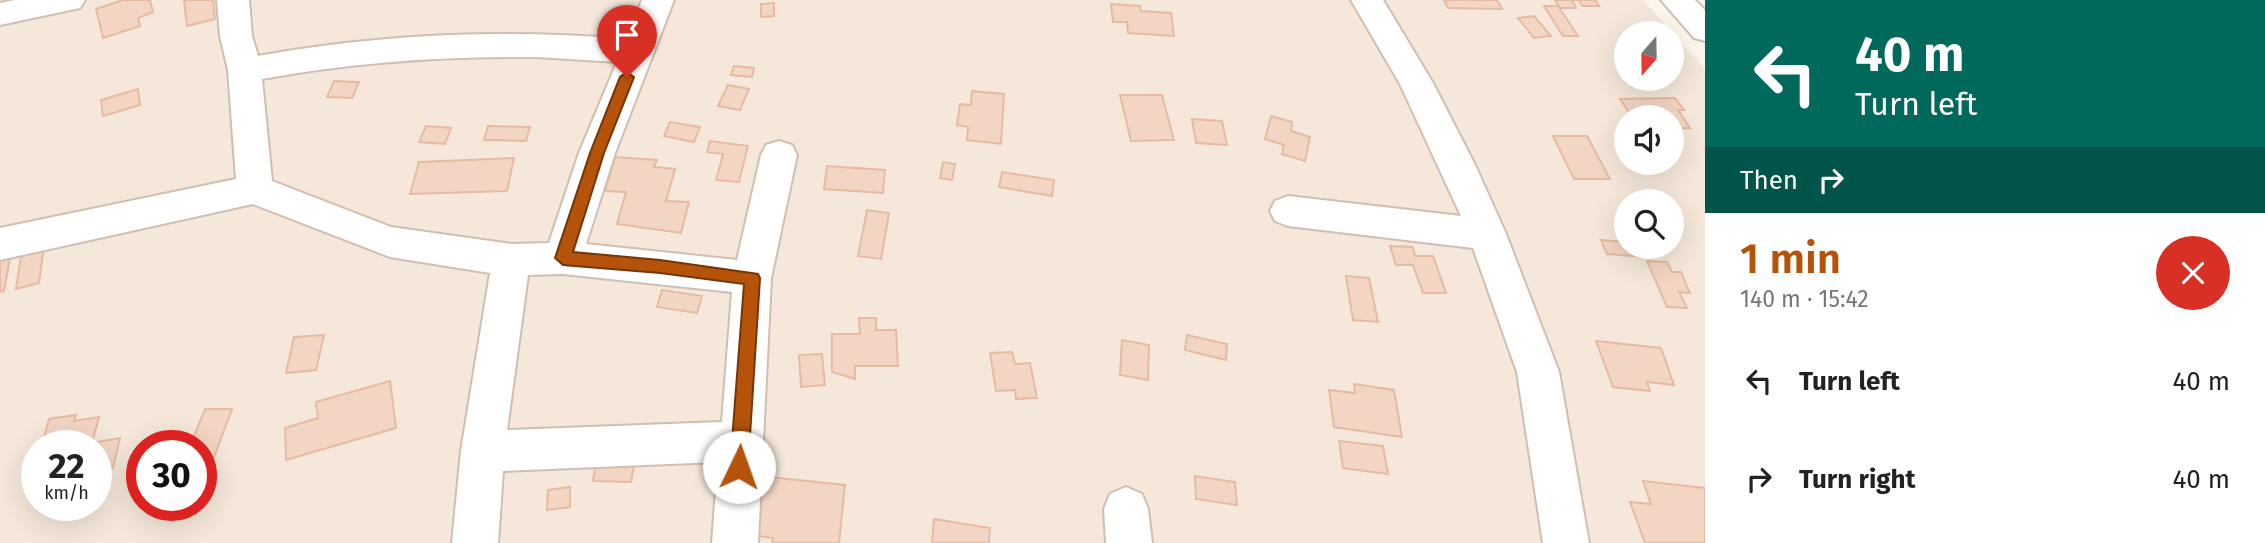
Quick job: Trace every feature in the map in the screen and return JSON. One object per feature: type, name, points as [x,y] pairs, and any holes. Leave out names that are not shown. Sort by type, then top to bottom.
[{"type":"street","points":[[0,14],[69,0]]},
{"type":"street","points":[[233,0],[236,36],[244,70],[255,190]]},
{"type":"street","points":[[563,258],[597,153],[658,0]]},
{"type":"street","points":[[1367,0],[1416,83],[1458,167],[1487,233],[1538,372],[1566,543]]},
{"type":"street","points":[[1677,0],[1705,30]]},
{"type":"street","points":[[244,70],[364,51],[474,44],[537,44],[637,52]]},
{"type":"street","points":[[735,543],[752,278],[779,155]]},
{"type":"street","points":[[0,244],[255,190],[390,242],[512,260],[563,258],[660,266],[752,278]]},
{"type":"street","points":[[1288,211],[1487,233]]},
{"type":"street","points":[[475,543],[483,451],[512,260]]},
{"type":"street","points":[[483,451],[740,441]]},
{"type":"shaded area","points":[[0,0],[1643,0],[1662,21],[1614,21],[1614,91],[1684,91],[1684,46],[1705,69],[1705,543],[0,543]]},
{"type":"building","points":[[123,0],[150,0],[153,12],[138,18],[140,26],[103,38],[96,9]]},
{"type":"building","points":[[184,0],[213,0],[215,19],[187,26]]},
{"type":"building","points":[[1444,0],[1497,0],[1502,9],[1448,8]]},
{"type":"building","points":[[1555,0],[1572,0],[1576,8],[1560,8]]},
{"type":"building","points":[[1579,0],[1595,0],[1599,6],[1582,6]]},
{"type":"building","points":[[774,3],[774,16],[761,17],[761,4]]},
{"type":"building","points":[[1111,4],[1140,6],[1141,11],[1171,13],[1174,36],[1128,33],[1127,22],[1113,22]]},
{"type":"building","points":[[1544,6],[1558,6],[1578,36],[1563,36]]},
{"type":"building","points":[[1534,16],[1551,36],[1534,38],[1518,18]]},
{"type":"building","points":[[734,66],[754,68],[752,77],[731,75]]},
{"type":"building","points":[[334,81],[359,82],[352,98],[327,97]]},
{"type":"building","points":[[728,85],[749,89],[740,110],[718,106]]},
{"type":"building","points":[[138,89],[140,105],[103,116],[101,100]]},
{"type":"building","points":[[972,91],[1004,94],[1001,144],[967,140],[968,127],[957,125],[960,104],[971,105]]},
{"type":"building","points":[[1120,95],[1162,95],[1174,140],[1131,141]]},
{"type":"building","points":[[1675,98],[1680,105],[1624,105],[1620,99]]},
{"type":"building","points":[[1271,116],[1292,122],[1291,131],[1310,137],[1305,161],[1282,154],[1284,145],[1265,139]]},
{"type":"building","points":[[1192,119],[1222,121],[1227,145],[1196,143]]},
{"type":"building","points":[[670,122],[700,127],[694,142],[664,136]]},
{"type":"building","points":[[426,126],[451,128],[445,144],[419,142]]},
{"type":"building","points":[[488,126],[530,127],[526,141],[484,140]]},
{"type":"building","points":[[1553,136],[1587,136],[1610,179],[1574,179]]},
{"type":"building","points":[[710,141],[748,146],[739,182],[716,180],[723,154],[707,152]]},
{"type":"building","points":[[615,157],[657,160],[654,167],[675,169],[666,201],[689,202],[681,233],[617,224],[626,192],[605,191]]},
{"type":"building","points":[[514,158],[507,191],[410,194],[419,162]]},
{"type":"building","points":[[943,162],[955,164],[952,180],[940,178]]},
{"type":"building","points":[[827,166],[885,170],[883,193],[824,189]]},
{"type":"building","points":[[1002,172],[1054,180],[1052,196],[999,187]]},
{"type":"building","points":[[867,210],[889,213],[881,259],[858,256]]},
{"type":"building","points":[[45,238],[39,283],[16,289],[23,243]]},
{"type":"building","points":[[1601,240],[1614,241],[1614,255],[1607,254]]},
{"type":"building","points":[[1390,246],[1413,247],[1415,256],[1433,256],[1446,293],[1423,293],[1413,265],[1396,265]]},
{"type":"building","points":[[12,248],[4,291],[0,292],[0,251]]},
{"type":"building","points":[[1647,261],[1667,262],[1672,272],[1681,272],[1690,293],[1679,292],[1687,308],[1667,307]]},
{"type":"building","points":[[1346,276],[1369,278],[1378,322],[1353,320]]},
{"type":"building","points":[[662,290],[702,296],[697,313],[657,307]]},
{"type":"building","points":[[859,318],[876,318],[876,330],[896,330],[898,366],[855,366],[855,379],[832,372],[832,334],[860,334]]},
{"type":"building","points":[[324,335],[316,370],[286,373],[294,337]]},
{"type":"building","points":[[1187,335],[1227,344],[1226,360],[1185,350]]},
{"type":"building","points":[[1122,340],[1149,345],[1148,380],[1120,375]]},
{"type":"building","points":[[1596,341],[1661,348],[1674,385],[1647,382],[1650,391],[1613,387]]},
{"type":"building","points":[[1012,352],[1015,364],[1030,363],[1037,398],[1016,399],[1015,390],[996,391],[990,353]]},
{"type":"building","points":[[822,354],[825,385],[801,387],[799,355]]},
{"type":"building","points":[[390,381],[396,428],[286,460],[285,428],[318,418],[316,402]]},
{"type":"building","points":[[1354,384],[1394,390],[1402,437],[1334,427],[1329,390],[1355,393]]},
{"type":"building","points":[[205,409],[232,409],[217,449],[217,430],[196,430]]},
{"type":"building","points":[[76,415],[74,421],[99,417],[96,430],[46,430],[49,419]]},
{"type":"building","points":[[120,438],[113,468],[112,439]]},
{"type":"building","points":[[1339,441],[1383,446],[1388,474],[1343,468]]},
{"type":"building","points":[[596,459],[635,460],[631,482],[593,481]]},
{"type":"building","points":[[760,476],[845,485],[839,543],[772,543],[773,538],[750,535]]},
{"type":"building","points":[[1195,476],[1235,482],[1237,505],[1196,499]]},
{"type":"building","points":[[1643,481],[1705,488],[1705,543],[1645,543],[1630,502],[1651,504]]},
{"type":"building","points":[[570,487],[570,507],[547,510],[548,490]]},
{"type":"building","points":[[934,519],[990,528],[989,543],[932,543]]},
{"type":"route","points":[[627,77],[597,153],[563,258],[660,266],[752,278],[739,467]]}]
